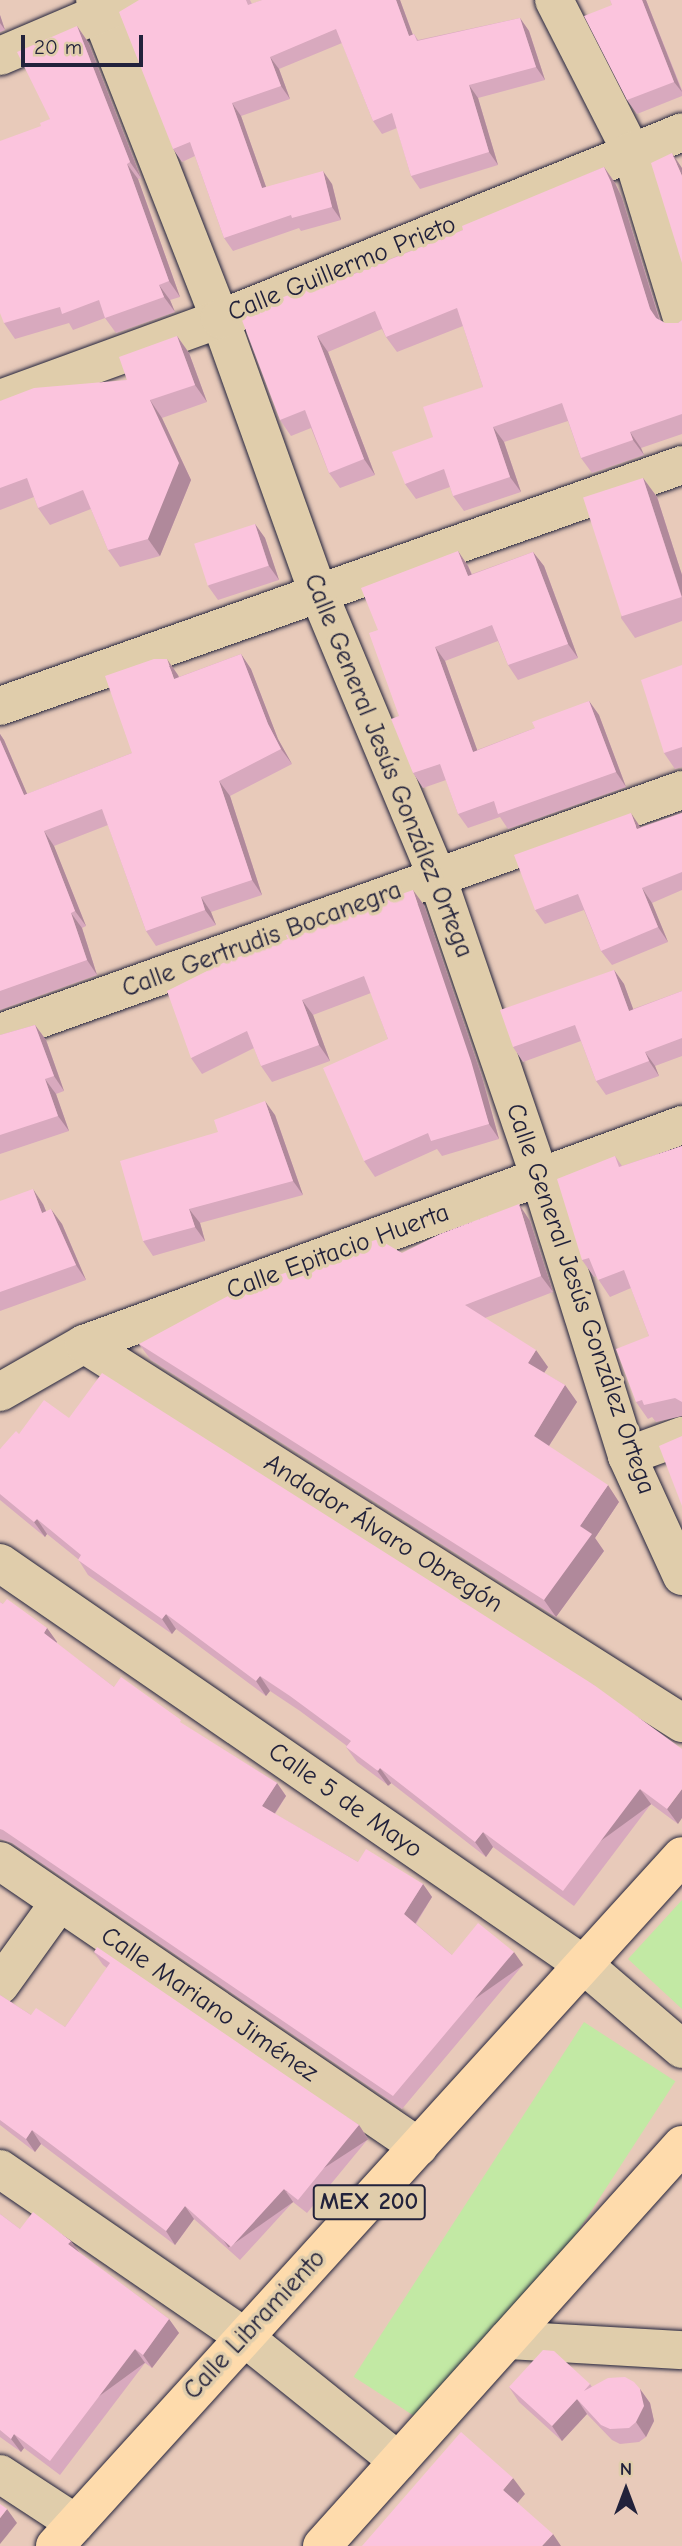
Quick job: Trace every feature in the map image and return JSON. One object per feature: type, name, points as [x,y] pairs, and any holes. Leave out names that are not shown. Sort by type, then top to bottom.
[{"type":"highway","name":"Calle Libramiento","points":[[65,2535],[682,1856]]},
{"type":"highway","points":[[322,2546],[682,2145]]},
{"type":"street","points":[[554,0],[631,151],[682,318]]},
{"type":"street","points":[[0,56],[108,4]]},
{"type":"street","name":"Calle General Jesús González Ortega","points":[[108,4],[318,592],[437,877],[540,1178],[627,1456],[682,1576]]},
{"type":"street","name":"Calle Guillermo Prieto","points":[[0,399],[220,319],[682,132]]},
{"type":"street","points":[[0,706],[682,465]]},
{"type":"street","name":"Calle Gertrudis Bocanegra","points":[[0,1033],[682,790]]},
{"type":"street","name":"Calle Epitacio Huerta","points":[[0,1392],[85,1345],[682,1125]]},
{"type":"street","name":"Andador Álvaro Obregón","points":[[85,1345],[682,1723]]},
{"type":"street","points":[[627,1456],[682,1436]]},
{"type":"street","name":"Calle 5 de Mayo","points":[[0,1563],[584,1965],[682,2049]]},
{"type":"street","name":"Calle Mariano Jiménez","points":[[0,1861],[419,2147]]},
{"type":"street","points":[[0,1985],[58,1903]]},
{"type":"street","points":[[0,2169],[244,2337],[398,2461]]},
{"type":"street","points":[[507,2340],[682,2350]]},
{"type":"street","points":[[0,2474],[65,2535]]},
{"type":"green space","points":[[682,1900],[682,2009],[628,1959]]},
{"type":"green space","points":[[584,2022],[675,2081],[445,2436],[354,2377]]},
{"type":"building","points":[[139,0],[246,0],[248,5],[262,0],[396,0],[409,36],[414,34],[417,41],[520,18],[536,67],[469,85],[489,152],[411,176],[392,113],[373,121],[336,29],[270,57],[281,86],[232,103],[262,188],[323,171],[332,207],[292,218],[291,215],[224,238],[190,142],[173,149],[119,12]]},
{"type":"building","points":[[610,0],[642,0],[674,82],[627,100],[584,16],[612,5]]},
{"type":"building","points":[[77,26],[130,162],[127,164],[169,281],[159,285],[164,297],[105,318],[99,300],[62,314],[60,307],[4,323],[0,313],[0,141],[41,126],[40,123],[50,119],[17,52]]},
{"type":"building","points":[[672,153],[682,176],[682,263],[651,163]]},
{"type":"building","points":[[604,167],[650,309],[656,318],[665,323],[678,323],[682,320],[682,414],[630,432],[633,440],[581,458],[562,403],[493,427],[510,477],[453,496],[444,469],[405,484],[392,452],[433,437],[423,407],[483,387],[457,308],[386,337],[375,311],[317,336],[364,459],[329,473],[305,410],[280,420],[240,315],[342,273],[344,278],[463,230],[462,226]]},
{"type":"building","points":[[177,336],[195,385],[150,400],[179,463],[148,539],[108,550],[83,490],[38,508],[27,478],[0,488],[0,401],[34,388],[127,380],[119,357]]},
{"type":"building","points":[[643,478],[682,597],[622,616],[583,497]]},
{"type":"building","points":[[255,524],[269,566],[208,586],[194,544]]},
{"type":"building","points":[[458,551],[468,576],[533,552],[568,644],[508,665],[492,625],[435,647],[473,752],[535,728],[532,722],[589,701],[616,772],[498,814],[494,801],[458,814],[440,764],[413,773],[391,719],[399,716],[369,633],[378,630],[361,588]]},
{"type":"building","points":[[241,654],[268,724],[281,749],[219,781],[252,880],[201,897],[205,910],[146,931],[102,809],[44,831],[75,911],[71,913],[87,960],[0,991],[0,740],[24,795],[132,753],[105,676],[154,659],[167,659],[174,679]]},
{"type":"building","points":[[682,665],[682,747],[664,753],[641,680]]},
{"type":"building","points":[[631,813],[637,829],[682,813],[682,872],[642,888],[658,927],[601,951],[578,894],[535,910],[514,855]]},
{"type":"building","points":[[413,890],[471,1061],[489,1124],[431,1141],[428,1133],[364,1161],[323,1068],[388,1039],[364,976],[302,1000],[319,1045],[261,1066],[247,1031],[191,1058],[167,991],[225,962],[288,939],[286,935]]},
{"type":"building","points":[[614,970],[629,1011],[682,991],[682,1038],[645,1052],[649,1061],[596,1081],[575,1025],[513,1047],[500,1010]]},
{"type":"building","points":[[35,1025],[54,1076],[45,1079],[58,1116],[0,1135],[0,1035]]},
{"type":"building","points":[[265,1101],[293,1181],[189,1209],[195,1227],[143,1241],[120,1161],[218,1132],[214,1120]]},
{"type":"building","points":[[682,1146],[682,1402],[675,1398],[644,1405],[642,1400],[636,1402],[616,1349],[649,1336],[624,1270],[598,1280],[589,1258],[582,1260],[557,1179],[615,1156],[619,1167]]},
{"type":"building","points":[[33,1189],[42,1213],[51,1209],[76,1265],[0,1292],[0,1201]]},
{"type":"building","points":[[519,1204],[541,1276],[465,1305],[536,1350],[528,1363],[565,1385],[534,1436],[608,1485],[580,1526],[592,1534],[544,1600],[139,1344],[241,1289],[378,1239],[402,1253],[440,1234]]},
{"type":"building","points":[[102,1373],[594,1685],[682,1749],[682,1789],[667,1809],[640,1789],[563,1891],[483,1832],[475,1842],[380,1768],[378,1771],[346,1747],[351,1741],[290,1696],[260,1676],[256,1681],[166,1614],[162,1619],[78,1560],[81,1555],[37,1519],[34,1522],[0,1494],[0,1449],[16,1431],[19,1434],[44,1400],[69,1418]]},
{"type":"building","points":[[682,1436],[682,1506],[659,1446]]},
{"type":"building","points":[[7,1599],[47,1628],[44,1633],[114,1687],[121,1677],[181,1720],[180,1722],[277,1783],[262,1806],[358,1862],[366,1849],[423,1884],[404,1914],[452,1955],[478,1923],[514,1952],[393,2096],[0,1829],[0,1602],[3,1604]]},
{"type":"building","points":[[97,1947],[359,2125],[298,2200],[284,2189],[231,2247],[185,2206],[166,2231],[32,2130],[26,2139],[0,2120],[0,1995],[31,2015],[36,2008],[65,2027],[110,1963],[94,1952]]},
{"type":"building","points":[[33,2212],[71,2241],[68,2244],[169,2319],[143,2355],[135,2349],[50,2461],[14,2434],[11,2439],[0,2430],[0,2214],[20,2229]]},
{"type":"building","points":[[543,2350],[554,2351],[590,2384],[584,2391],[608,2378],[625,2377],[634,2382],[640,2389],[644,2406],[636,2422],[629,2428],[610,2429],[601,2425],[577,2399],[552,2426],[509,2387]]},
{"type":"building","points":[[461,2432],[513,2478],[503,2490],[553,2534],[542,2546],[362,2546]]},
{"type":"building","points":[[0,2504],[7,2509],[0,2518]]}]
